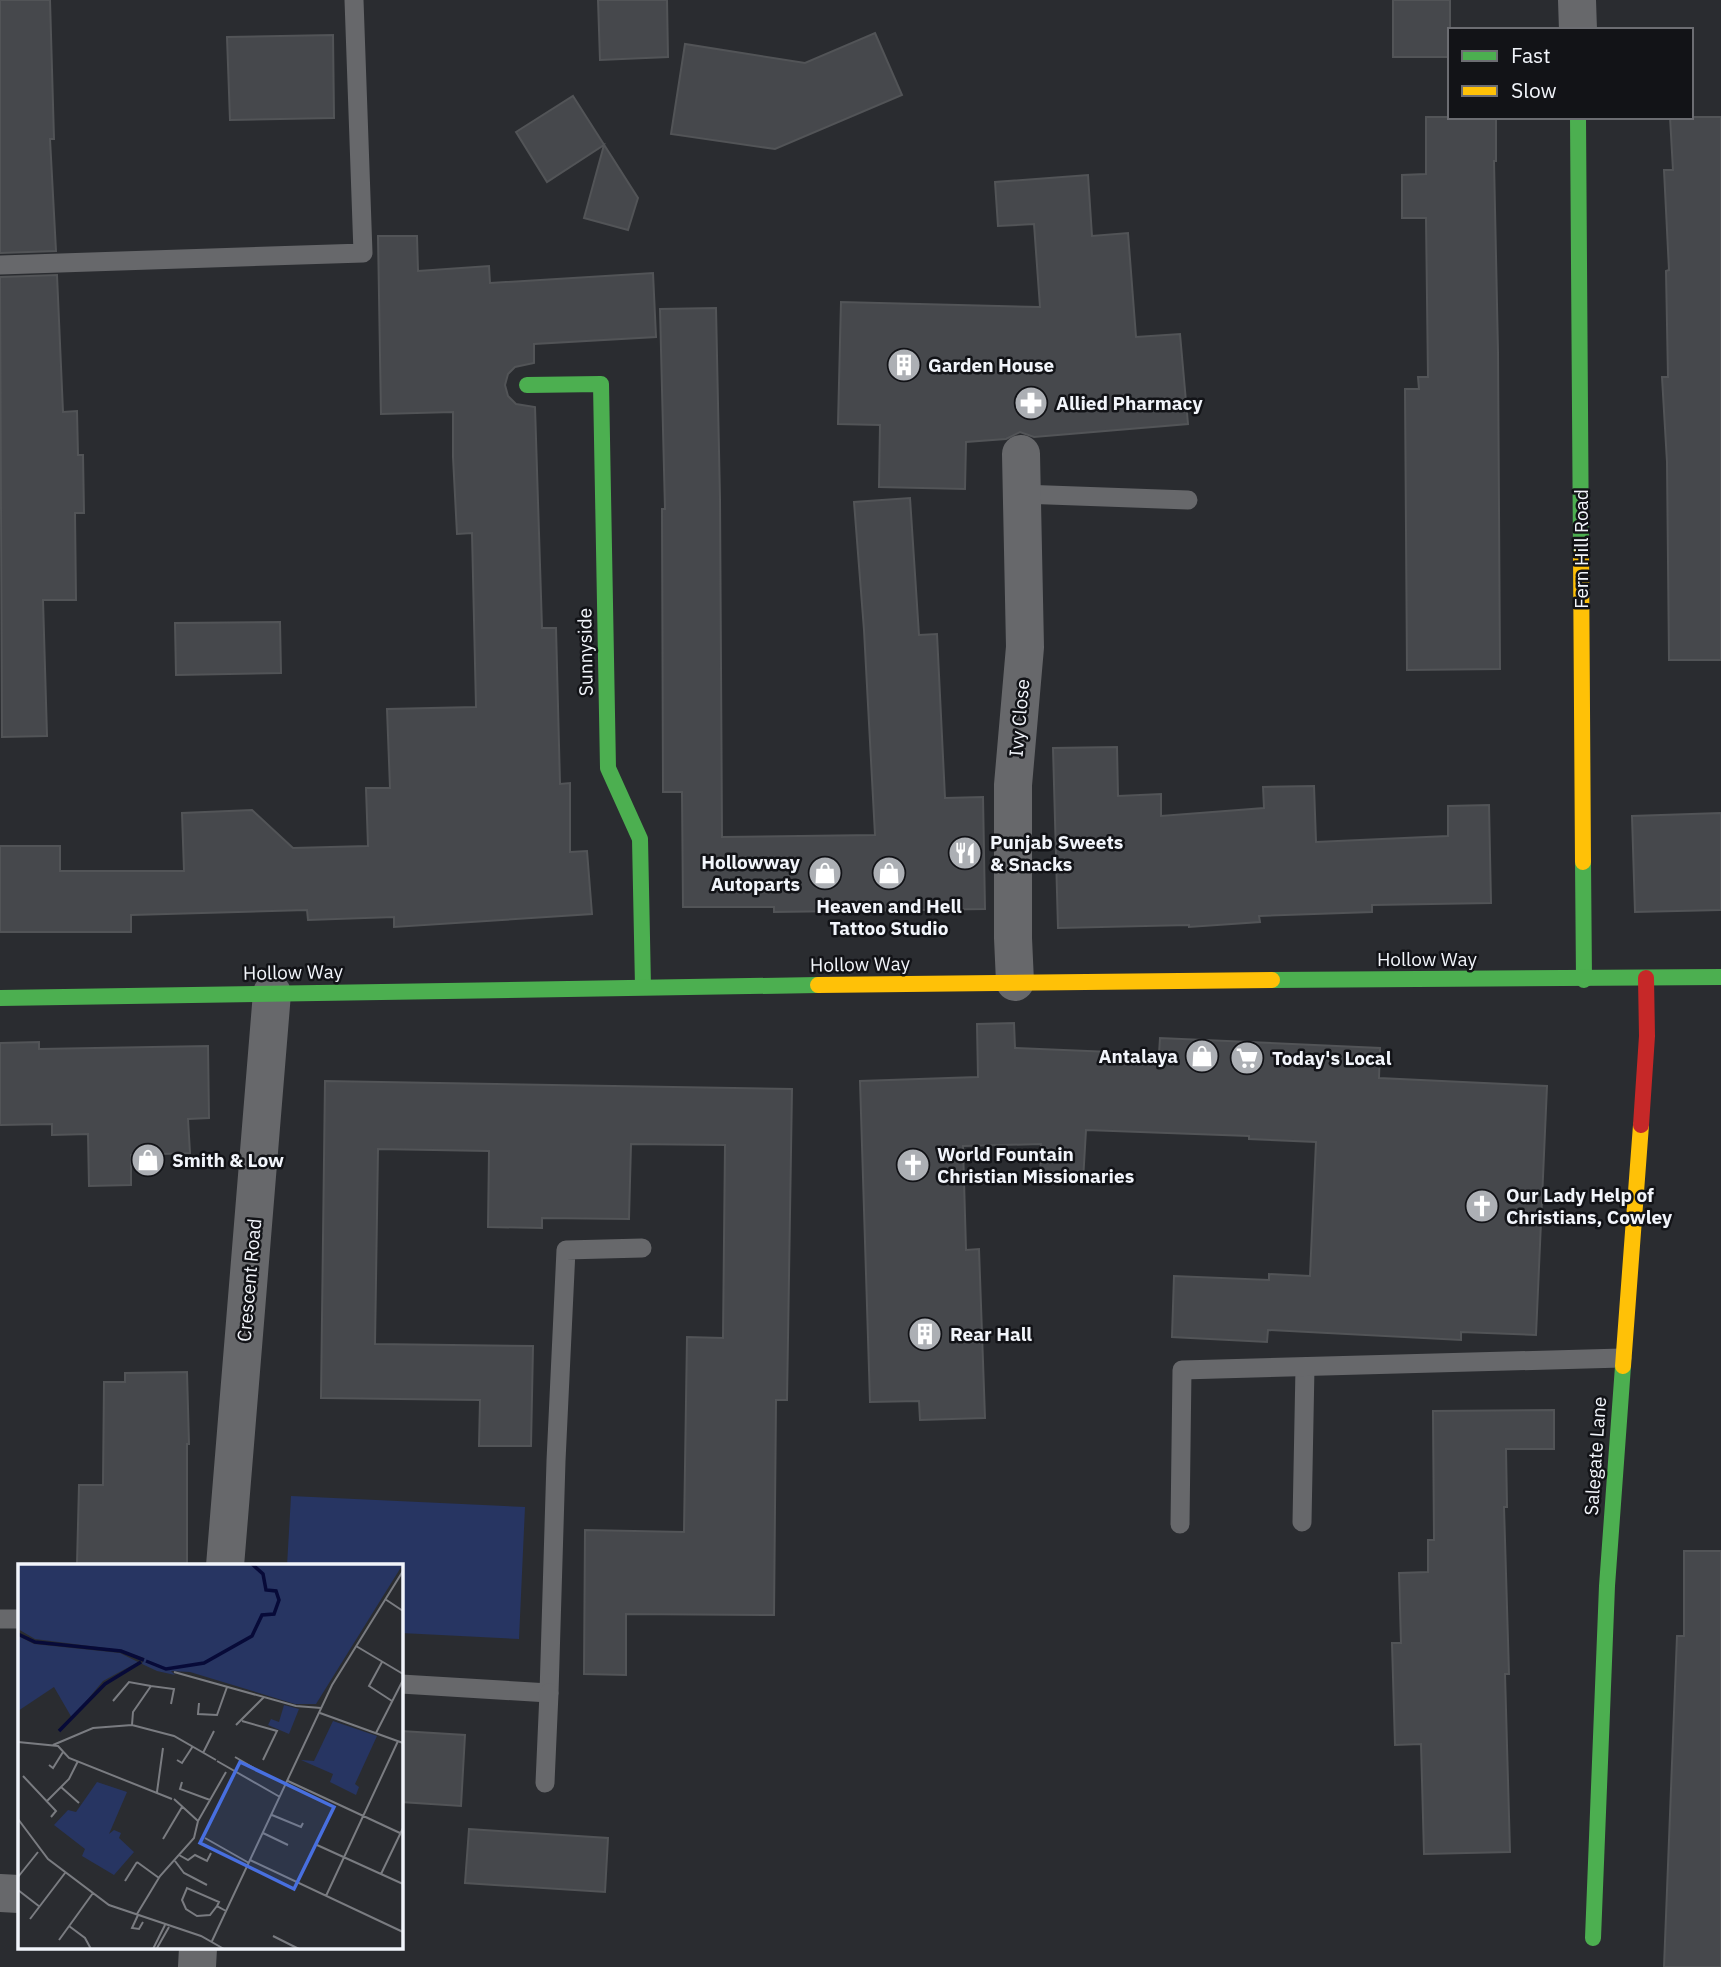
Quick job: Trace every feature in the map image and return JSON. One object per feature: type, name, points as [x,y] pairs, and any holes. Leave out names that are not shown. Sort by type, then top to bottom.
[{"type":"street","points":[[1577,0],[1578,28]]},
{"type":"street","name":"Fern Hill Road","points":[[1578,119],[1584,980]]},
{"type":"street","name":"Sunnyside","points":[[527,385],[601,384],[608,768],[640,839],[643,988]]},
{"type":"street","name":"Ivy Close","points":[[1015,982],[1013,785],[1025,647],[1021,454]]},
{"type":"street","name":"Hollow Way","points":[[0,998],[1015,982],[1721,977]]},
{"type":"street","name":"Salegate Lane","points":[[1593,1938],[1607,1586],[1647,1036],[1646,978]]},
{"type":"street","name":"Crescent Road","points":[[225,1564],[272,993]]},
{"type":"street","points":[[0,1893],[18,1894]]},
{"type":"lane","points":[[0,265],[363,253],[354,0]]},
{"type":"lane","points":[[1021,494],[1188,500]]},
{"type":"lane","points":[[545,1783],[566,1250],[642,1248]]},
{"type":"lane","points":[[1180,1524],[1182,1370],[1622,1358]]},
{"type":"lane","points":[[1302,1522],[1305,1367]]},
{"type":"lane","points":[[0,1619],[18,1619]]},
{"type":"lane","points":[[402,1684],[549,1693]]},
{"type":"shaded area","points":[[291,1496],[525,1507],[519,1639],[402,1633],[402,1564],[287,1564]]},
{"type":"building","points":[[0,0],[50,0],[54,139],[50,139],[56,251],[0,253]]},
{"type":"building","points":[[598,0],[667,0],[668,57],[600,60]]},
{"type":"building","points":[[1393,0],[1450,0],[1448,57],[1393,57]]},
{"type":"building","points":[[875,33],[902,95],[775,149],[671,134],[685,44],[805,63]]},
{"type":"building","points":[[333,35],[334,118],[230,120],[227,37]]},
{"type":"building","points":[[573,96],[638,198],[628,230],[584,218],[604,145],[547,182],[516,132]]},
{"type":"building","points":[[1426,117],[1496,119],[1494,161],[1500,669],[1407,670],[1405,389],[1419,389],[1418,377],[1428,377],[1426,218],[1402,218],[1402,175],[1426,174]]},
{"type":"building","points":[[1721,117],[1721,660],[1669,660],[1667,462],[1662,377],[1668,377],[1666,271],[1669,270],[1664,170],[1673,170],[1670,119]]},
{"type":"building","points":[[1088,175],[1092,236],[1128,233],[1136,337],[1180,334],[1188,424],[1034,437],[1020,432],[1006,439],[966,442],[965,489],[879,487],[880,425],[838,424],[841,302],[1040,307],[1034,224],[998,226],[995,182]]},
{"type":"building","points":[[378,236],[417,236],[418,271],[489,266],[490,283],[653,273],[656,337],[534,344],[534,363],[515,367],[508,374],[505,385],[508,396],[516,404],[535,407],[542,628],[556,628],[560,784],[570,783],[570,852],[587,851],[592,914],[394,927],[394,917],[308,920],[307,910],[131,915],[131,932],[0,932],[0,846],[60,846],[60,871],[184,871],[182,813],[252,810],[293,848],[368,846],[366,788],[390,788],[387,709],[476,707],[472,533],[457,534],[453,412],[381,414]]},
{"type":"building","points":[[57,275],[63,412],[77,411],[78,455],[83,455],[84,513],[75,513],[76,600],[43,600],[47,736],[2,737],[0,277]]},
{"type":"building","points":[[716,308],[722,837],[875,835],[854,502],[910,498],[919,635],[937,634],[945,798],[983,797],[985,909],[774,912],[774,907],[683,907],[682,792],[663,792],[662,509],[665,509],[660,309]]},
{"type":"building","points":[[280,622],[281,673],[176,675],[175,623]]},
{"type":"building","points":[[1117,747],[1118,796],[1161,794],[1161,816],[1264,808],[1263,787],[1314,786],[1316,842],[1448,836],[1448,806],[1489,805],[1491,903],[1372,905],[1372,912],[1259,916],[1260,922],[1189,927],[1058,928],[1053,748]]},
{"type":"building","points":[[1721,813],[1721,910],[1635,912],[1632,816]]},
{"type":"building","points":[[1014,1023],[1015,1048],[1159,1054],[1160,1038],[1380,1048],[1379,1078],[1547,1086],[1536,1335],[1461,1332],[1461,1340],[1268,1330],[1267,1342],[1172,1337],[1174,1276],[1269,1280],[1269,1274],[1310,1276],[1316,1142],[1249,1139],[1249,1136],[1086,1130],[1083,1181],[1040,1179],[1041,1144],[963,1146],[966,1250],[979,1249],[985,1418],[920,1420],[919,1401],[870,1402],[860,1081],[978,1077],[977,1024]]},
{"type":"building","name":"Smith & Low","points":[[39,1042],[39,1049],[208,1046],[209,1118],[188,1119],[190,1153],[131,1155],[131,1185],[89,1186],[88,1134],[52,1135],[52,1124],[0,1125],[0,1043]]},
{"type":"building","points":[[325,1081],[792,1089],[787,1400],[776,1400],[774,1615],[626,1614],[626,1675],[584,1674],[585,1530],[684,1532],[687,1337],[723,1338],[725,1145],[631,1144],[629,1219],[542,1218],[542,1228],[488,1227],[489,1151],[378,1149],[375,1344],[533,1346],[531,1446],[479,1446],[480,1400],[321,1398]]},
{"type":"building","points":[[187,1372],[187,1564],[77,1564],[79,1485],[103,1485],[104,1382],[125,1382],[125,1373]]},
{"type":"building","points":[[1554,1410],[1554,1449],[1506,1449],[1507,1507],[1504,1507],[1509,1674],[1505,1674],[1510,1852],[1424,1854],[1421,1744],[1395,1745],[1392,1643],[1401,1643],[1399,1573],[1428,1572],[1428,1540],[1434,1540],[1433,1411]]},
{"type":"building","points":[[1684,1551],[1721,1551],[1721,1967],[1664,1967],[1677,1636],[1684,1636]]},
{"type":"building","points":[[402,1731],[465,1735],[461,1806],[402,1802]]},
{"type":"building","points":[[469,1829],[608,1838],[605,1892],[465,1883]]},
{"type":"traffic: fast","points":[[1578,119],[1581,554]]},
{"type":"traffic: fast","points":[[527,385],[601,384],[608,768],[640,839],[643,987]]},
{"type":"traffic: fast","points":[[1583,862],[1584,980]]},
{"type":"traffic: fast","points":[[1272,980],[1721,977]]},
{"type":"traffic: fast","points":[[0,998],[818,985]]},
{"type":"traffic: fast","points":[[1593,1938],[1607,1586],[1623,1366]]},
{"type":"traffic: slow","points":[[1581,554],[1583,862]]},
{"type":"traffic: slow","points":[[818,985],[1272,980]]},
{"type":"traffic: slow","points":[[1623,1366],[1641,1125]]},
{"type":"traffic: jam","points":[[1641,1125],[1647,1036],[1646,978]]},
{"type":"place","name":"Garden House","points":[[904,365]]},
{"type":"place","name":"Allied Pharmacy","points":[[1031,403]]},
{"type":"place","name":"Punjab Sweets & Snacks","points":[[965,853]]},
{"type":"place","name":"Hollowway Autoparts","points":[[825,873]]},
{"type":"place","name":"Heaven and Hell Tattoo Studio","points":[[889,873]]},
{"type":"place","name":"Antalaya","points":[[1202,1056]]},
{"type":"place","name":"Today's Local","points":[[1247,1058]]},
{"type":"place","name":"Smith & Low","points":[[148,1160]]},
{"type":"place","name":"World Fountain Christian Missionaries","points":[[913,1165]]},
{"type":"place","name":"Our Lady Help of Christians, Cowley","points":[[1482,1206]]},
{"type":"place","name":"Rear Hall","points":[[925,1334]]}]
